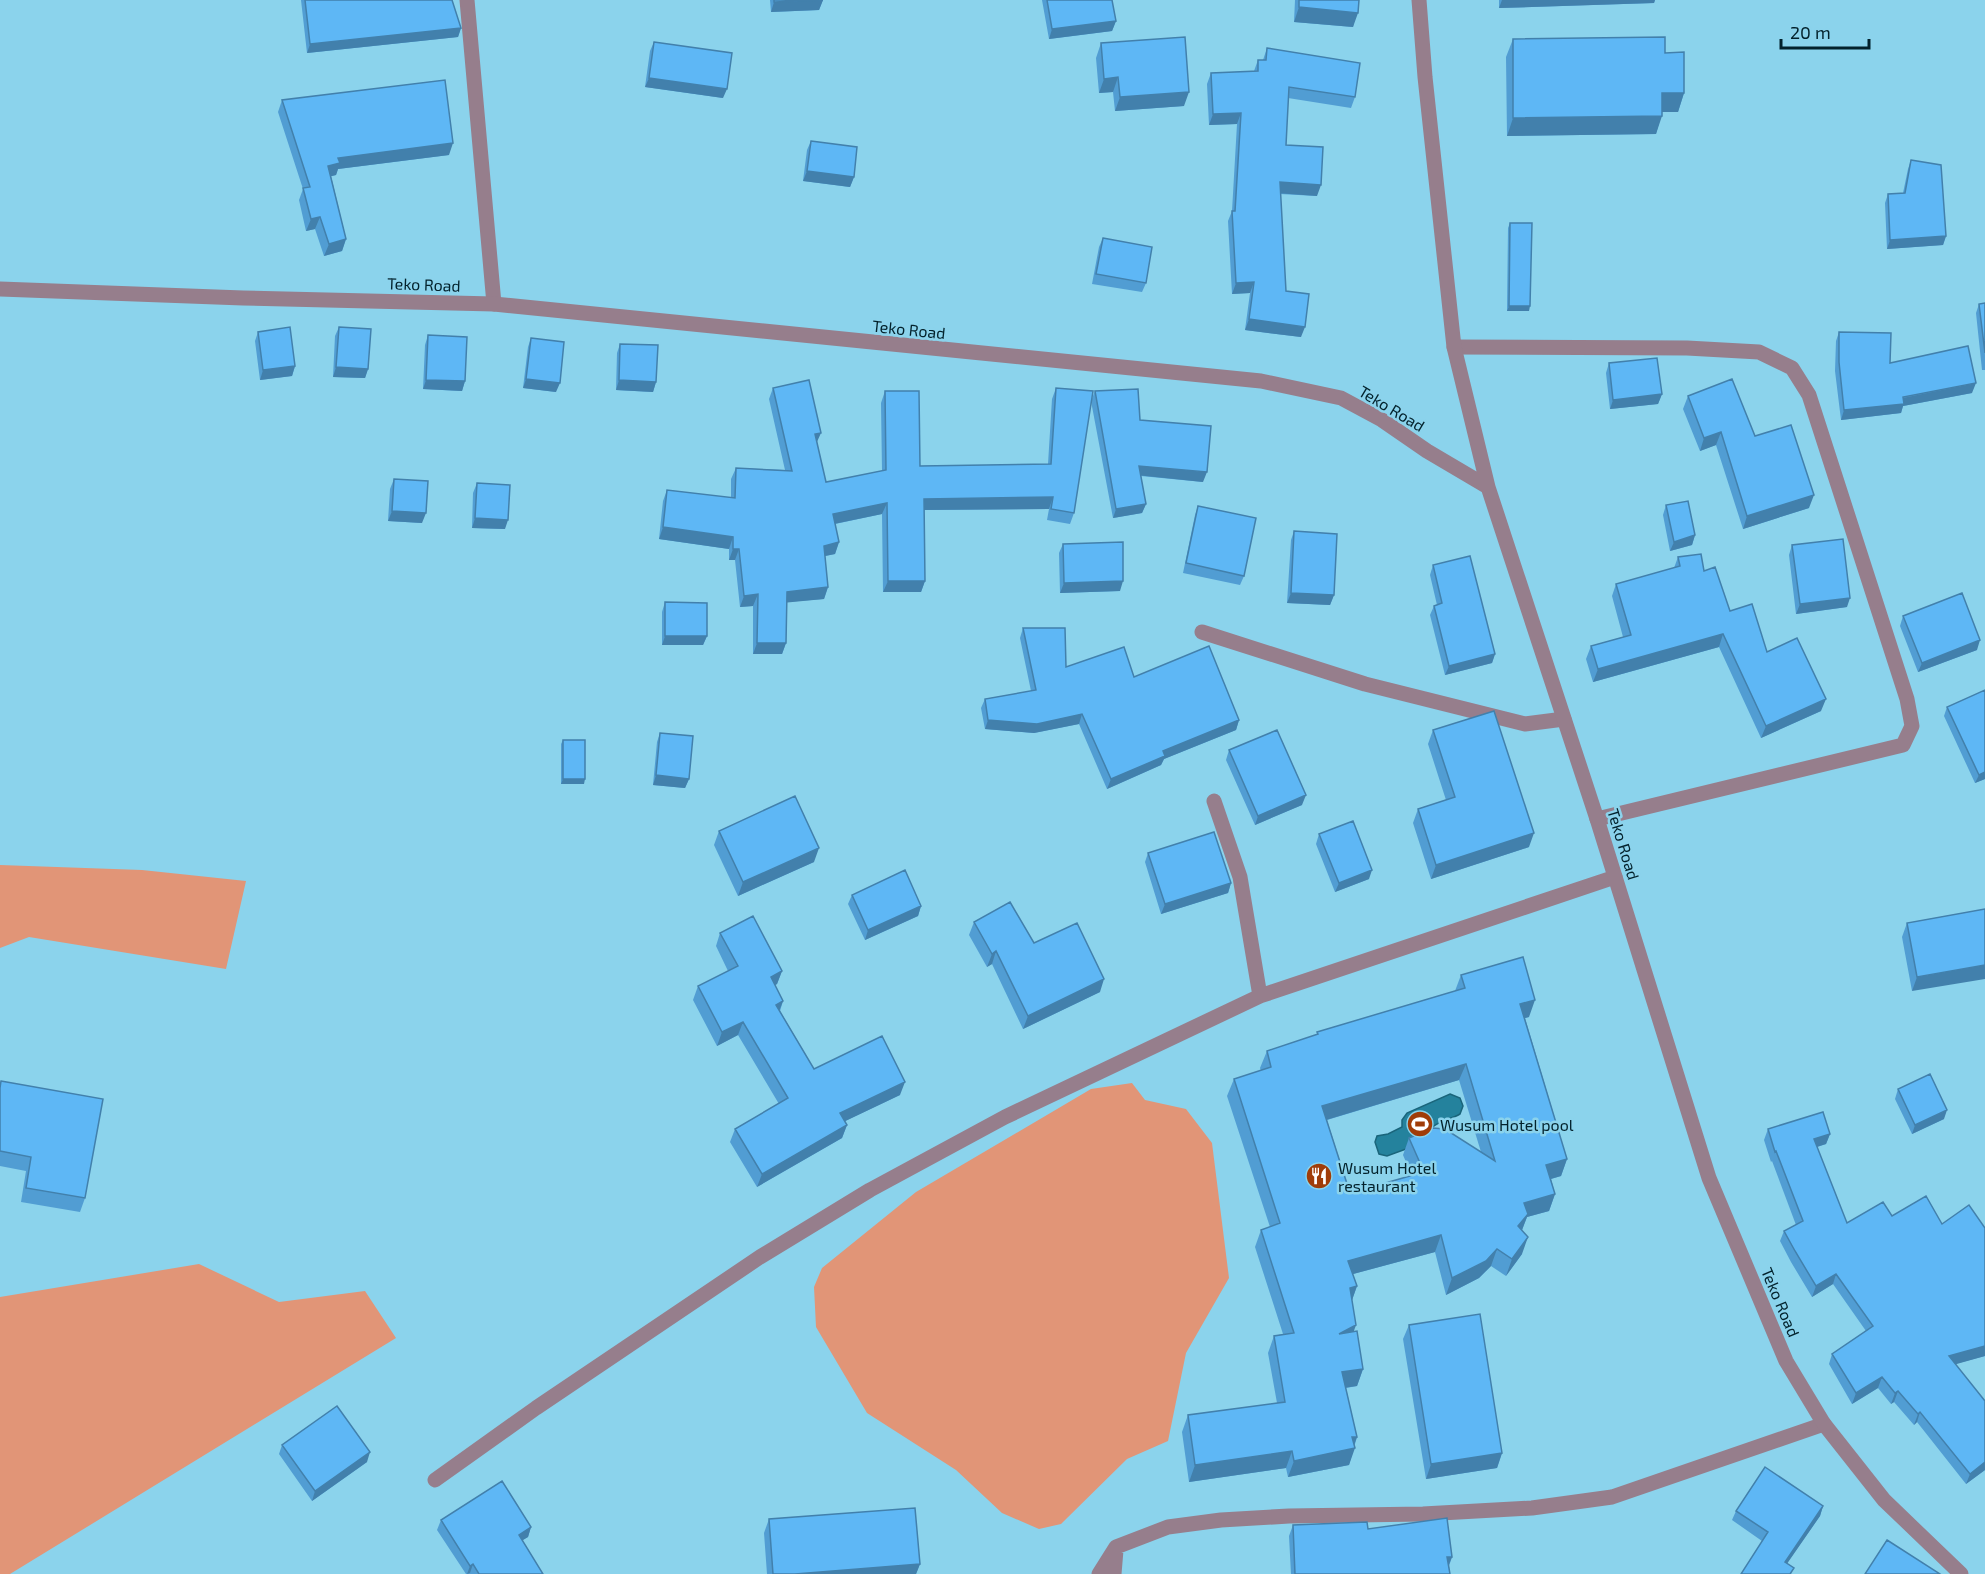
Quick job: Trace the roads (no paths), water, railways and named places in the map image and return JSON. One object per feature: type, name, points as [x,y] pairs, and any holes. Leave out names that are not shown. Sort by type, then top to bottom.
[{"type":"street","points":[[467,0],[494,304]]},
{"type":"street","points":[[1419,0],[1454,347],[1488,488]]},
{"type":"street","name":"Teko Road","points":[[0,288],[243,298],[494,304],[1261,381],[1341,398],[1382,420],[1488,488],[1597,819],[1709,1178],[1786,1361],[1824,1424],[1884,1500],[1961,1574]]},
{"type":"street","points":[[1454,347],[1687,348],[1759,352],[1792,368],[1809,395],[1907,699],[1912,726],[1903,745],[1597,819]]},
{"type":"street","points":[[1202,632],[1365,684],[1526,724],[1564,719]]},
{"type":"street","points":[[1214,801],[1240,877],[1260,996]]},
{"type":"street","points":[[435,1480],[536,1408],[760,1257],[870,1190],[1005,1117],[1260,996],[1615,877]]},
{"type":"street","points":[[1099,1574],[1116,1547],[1168,1527],[1221,1520],[1289,1516],[1424,1514],[1532,1508],[1612,1497],[1824,1424]]},
{"type":"street","points":[[1114,1574],[1116,1547]]},
{"type":"water","name":"Wusum Hotel pool","points":[[1450,1094],[1460,1098],[1463,1106],[1460,1114],[1434,1126],[1428,1141],[1387,1156],[1379,1154],[1375,1142],[1377,1136],[1388,1134],[1402,1127],[1402,1120],[1407,1113]]},
{"type":"place","name":"Wusum Hotel pool","points":[[1420,1124]]},
{"type":"place","name":"Wusum Hotel restaurant","points":[[1319,1176]]}]
